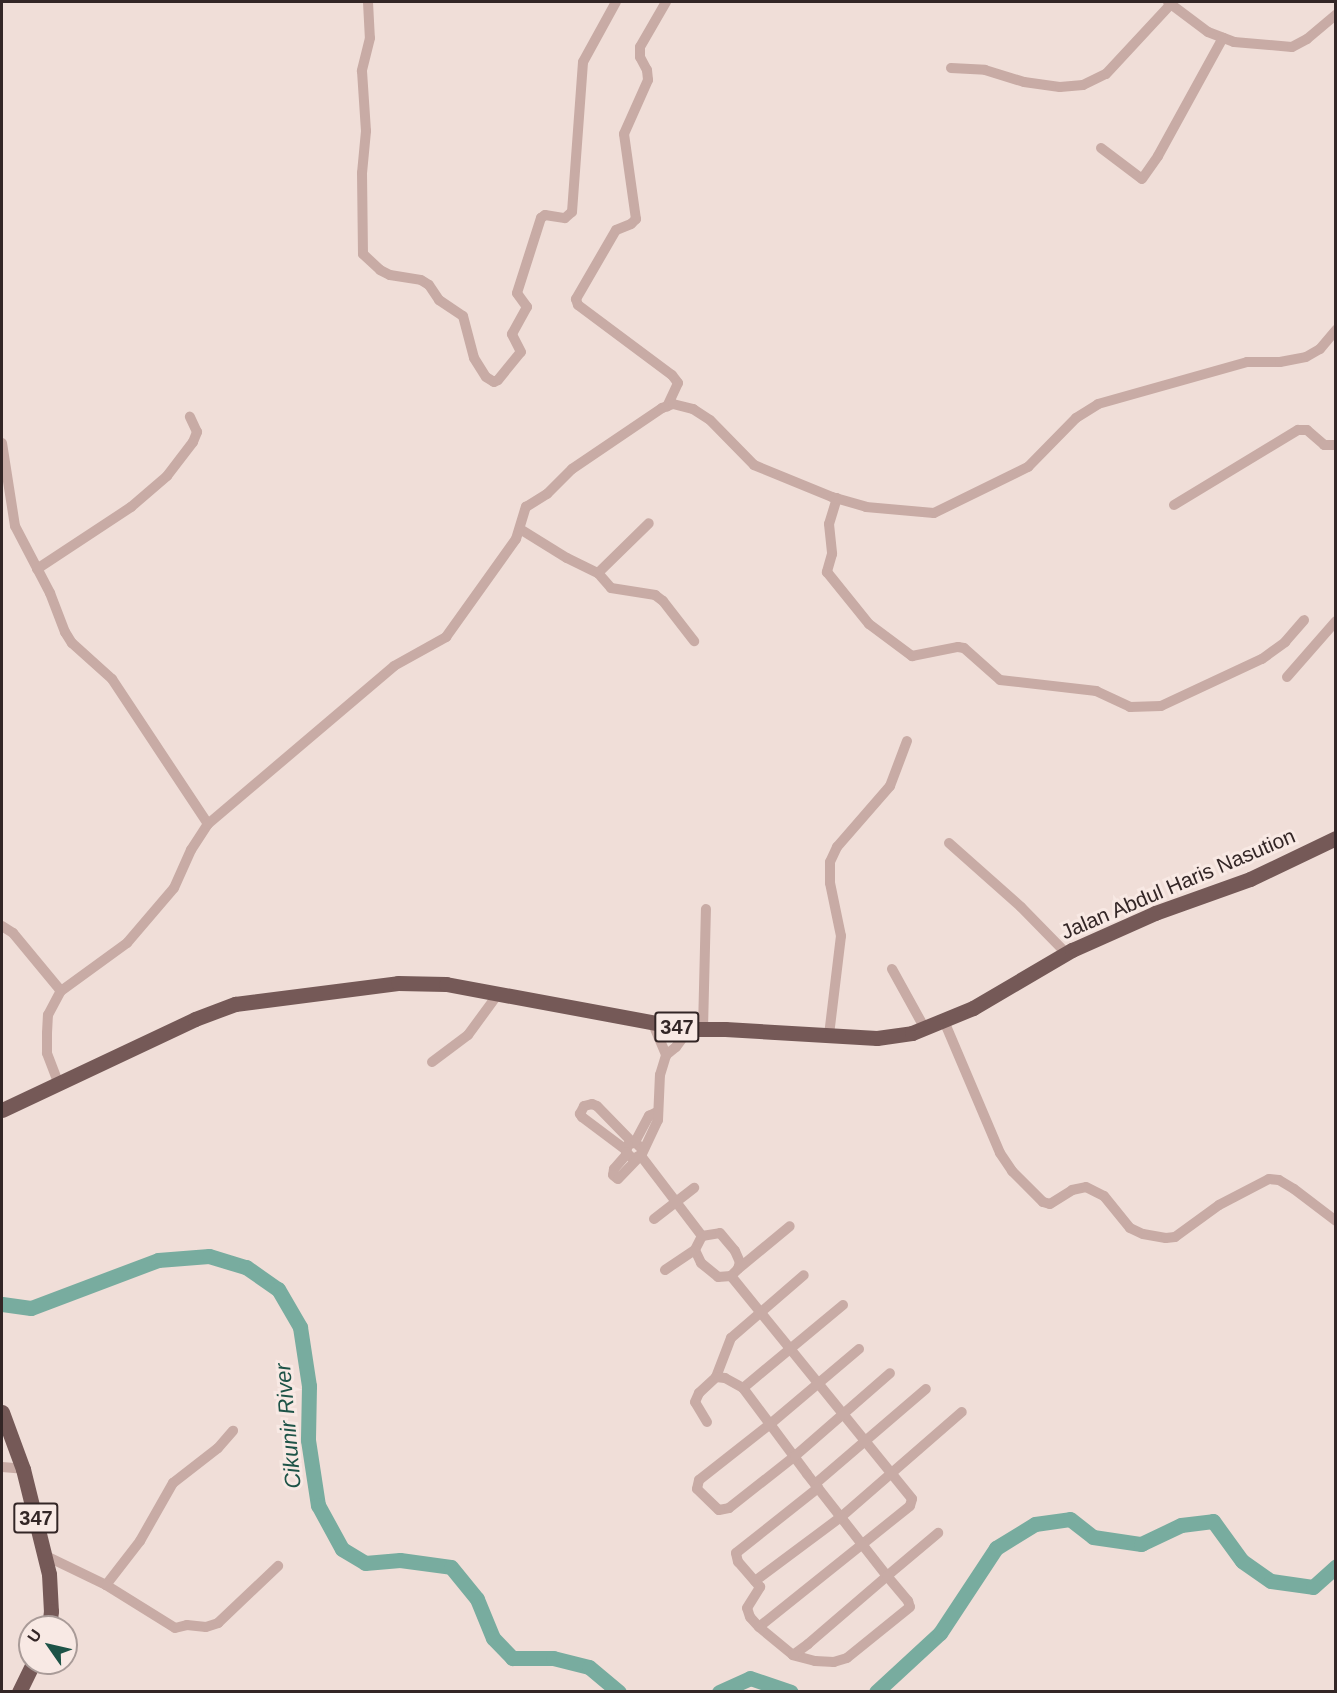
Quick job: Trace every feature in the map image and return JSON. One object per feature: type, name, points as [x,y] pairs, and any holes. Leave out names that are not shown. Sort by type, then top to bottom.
[{"type":"main road","name":"Jalan Abdul Haris Nasution","points":[[2,1110],[195,1019],[235,1004],[398,983],[446,984],[653,1024],[696,1029],[877,1038],[912,1033],[973,1008],[1066,953],[1155,912],[1250,879],[1335,838]]},
{"type":"main road","name":"347","points":[[2,1412],[23,1469],[50,1574],[50,1615]]},
{"type":"main road","points":[[19,1692],[27,1675]]},
{"type":"street","points":[[368,2],[370,38],[362,71],[366,131],[362,173],[363,254],[390,274],[429,285],[439,300],[463,316],[474,358],[486,377],[494,382],[521,352],[512,334],[526,307],[517,293],[541,218],[545,215],[565,218],[572,212],[582,62],[616,2]]},
{"type":"street","points":[[58,1082],[47,1053],[47,1033],[48,1015],[61,992],[127,943],[174,888],[191,850],[208,824],[394,666],[446,637],[516,539],[523,512],[530,503],[547,494],[572,469],[666,407],[678,386],[677,381],[669,372],[578,305],[576,299],[616,230],[631,225],[636,219],[624,136],[648,80],[647,70],[640,57],[643,40],[666,2]]},
{"type":"street","points":[[951,68],[985,70],[1024,82],[1060,87],[1083,85],[1106,74],[1170,3],[1208,32],[1234,42],[1292,47],[1307,39],[1335,15]]},
{"type":"street","points":[[1101,148],[1142,179],[1158,156],[1223,38]]},
{"type":"street","points":[[666,407],[684,405],[693,409],[710,420],[754,465],[837,498],[873,508],[934,513],[1029,467],[1076,418],[1098,404],[1247,362],[1280,362],[1306,357],[1320,349],[1335,330]]},
{"type":"street","points":[[37,569],[131,507],[167,476],[193,442],[197,432],[190,417]]},
{"type":"street","points":[[1174,505],[1298,430],[1307,430],[1324,445],[1335,445]]},
{"type":"street","points":[[2,443],[4,474],[15,526],[68,637],[112,679],[208,824]]},
{"type":"street","points":[[837,498],[829,524],[832,555],[827,572],[869,624],[912,656],[958,647],[964,648],[1000,680],[1096,691],[1130,706],[1161,705],[1262,659],[1285,642],[1304,620]]},
{"type":"street","points":[[598,573],[649,523]]},
{"type":"street","points":[[520,529],[598,573],[611,588],[650,593],[663,601],[694,641]]},
{"type":"street","points":[[1287,677],[1335,621]]},
{"type":"street","points":[[829,1035],[841,936],[830,883],[830,862],[837,847],[890,786],[907,741]]},
{"type":"street","points":[[949,843],[1021,907],[1066,953]]},
{"type":"street","points":[[635,1151],[649,1116],[657,1112],[660,1075],[666,1055],[696,1029],[706,909]]},
{"type":"street","points":[[2,926],[13,933],[61,992]]},
{"type":"street","points":[[892,969],[924,1027]]},
{"type":"street","points":[[432,1062],[468,1035],[498,994]]},
{"type":"street","points":[[944,1021],[1000,1154],[1012,1171],[1043,1202],[1050,1204],[1072,1190],[1086,1187],[1104,1196],[1130,1228],[1143,1234],[1166,1238],[1175,1237],[1219,1205],[1269,1179],[1279,1180],[1294,1189],[1335,1221]]},
{"type":"street","points":[[653,1024],[666,1055]]},
{"type":"street","points":[[635,1151],[582,1117],[580,1114],[584,1106],[592,1104],[597,1106],[635,1151],[702,1236]]},
{"type":"street","points":[[654,1219],[694,1188]]},
{"type":"street","points":[[695,1250],[701,1263],[718,1277],[735,1273],[790,1226]]},
{"type":"street","points":[[664,1270],[695,1250],[702,1236],[714,1232],[723,1236],[739,1258],[735,1273],[760,1311],[912,1499],[911,1504],[862,1545],[759,1627]]},
{"type":"street","points":[[707,1422],[695,1402],[699,1394],[716,1377],[728,1343],[760,1311],[804,1275]]},
{"type":"street","points":[[743,1388],[843,1305]]},
{"type":"street","points":[[859,1349],[769,1425],[697,1481],[697,1489],[719,1509],[726,1510],[795,1456],[890,1373]]},
{"type":"street","points":[[716,1377],[725,1378],[743,1388],[769,1425],[795,1456],[816,1486],[909,1604],[907,1611],[847,1658],[834,1662],[815,1661],[794,1655],[759,1627],[748,1612],[749,1604],[759,1587],[738,1562],[737,1551],[816,1486],[865,1440],[926,1389]]},
{"type":"street","points":[[755,1581],[895,1477],[962,1412]]},
{"type":"street","points":[[106,1585],[140,1541],[173,1483],[218,1448],[233,1431]]},
{"type":"street","points":[[2,1467],[23,1469]]},
{"type":"street","points":[[794,1655],[938,1533]]},
{"type":"street","points":[[44,1555],[106,1585],[174,1628],[195,1624],[211,1626],[218,1623],[278,1566]]},
{"type":"waterway","name":"Cikunir River","points":[[2,1304],[31,1308],[158,1260],[209,1256],[246,1267],[278,1289],[300,1327],[309,1386],[308,1440],[318,1505],[342,1549],[365,1563],[400,1560],[451,1567],[477,1599],[493,1638],[512,1658],[553,1658],[589,1667],[619,1692]]},
{"type":"waterway","name":"Cikunir River","points":[[876,1692],[940,1633],[996,1548],[1035,1524],[1070,1519],[1093,1537],[1141,1544],[1181,1525],[1213,1521],[1242,1561],[1271,1581],[1313,1587],[1336,1566]]},
{"type":"waterway","name":"Cikunir River","points":[[719,1692],[750,1678],[791,1692]]}]
